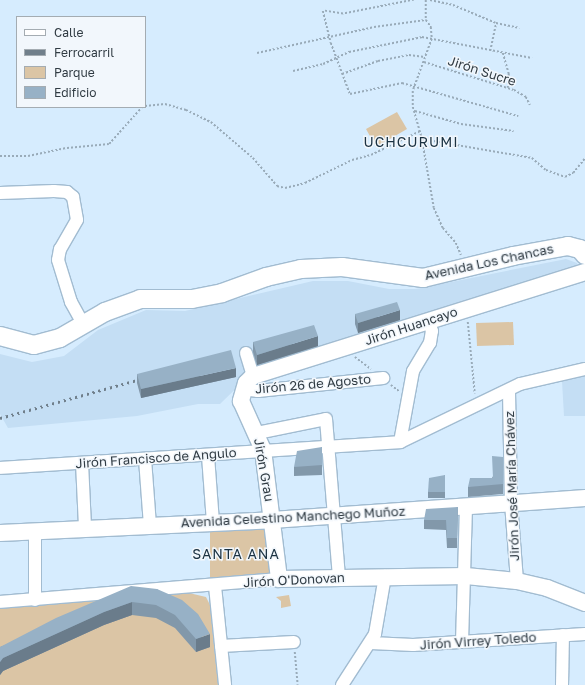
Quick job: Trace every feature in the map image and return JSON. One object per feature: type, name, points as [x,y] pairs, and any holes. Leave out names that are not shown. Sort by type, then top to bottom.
[{"type":"highway","name":"Avenida Los Chancas","points":[[0,336],[34,345],[60,338],[105,312],[140,299],[192,299],[222,293],[266,277],[301,269],[342,267],[423,278],[568,246],[580,250],[585,255]]},
{"type":"main road","name":"Jirón Huancayo","points":[[253,376],[585,272]]},
{"type":"main road","points":[[244,389],[253,376]]},
{"type":"main road","name":"Jirón Grau","points":[[244,389],[241,401],[257,433],[263,450],[279,579]]},
{"type":"main road","name":"Avenida Celestino Manchego Muñoz","points":[[0,533],[85,527],[272,520],[585,498]]},
{"type":"main road","name":"Jirón O'Donovan","points":[[279,579],[385,576],[466,576],[517,581],[547,588],[585,603]]},
{"type":"street","points":[[0,193],[54,191],[66,192],[73,197],[77,220],[60,249],[58,260],[70,302],[83,324]]},
{"type":"street","points":[[400,442],[413,371],[430,343],[432,331],[429,322]]},
{"type":"street","points":[[246,353],[253,376]]},
{"type":"street","name":"Jirón Francisco de Angulo","points":[[0,468],[208,456],[263,450],[329,448],[400,442],[509,391],[520,384],[585,369]]},
{"type":"street","name":"Jirón 26 de Agosto","points":[[244,389],[258,391],[383,378]]},
{"type":"street","name":"Jirón José María Chávez","points":[[509,391],[511,503],[517,581]]},
{"type":"street","points":[[257,433],[326,419],[339,577]]},
{"type":"street","points":[[208,456],[213,523]]},
{"type":"street","points":[[145,459],[150,525]]},
{"type":"street","points":[[82,463],[85,527]]},
{"type":"street","points":[[462,642],[466,576],[466,506]]},
{"type":"street","points":[[35,531],[35,600]]},
{"type":"street","points":[[342,685],[371,643],[385,576]]},
{"type":"street","name":"Jirón O'Donovan","points":[[0,602],[215,586],[279,579]]},
{"type":"street","points":[[215,586],[225,685]]},
{"type":"street","name":"Jirón Virrey Toledo","points":[[371,643],[413,645],[585,634]]},
{"type":"street","points":[[562,685],[563,635]]},
{"type":"street","points":[[221,646],[294,642]]},
{"type":"street","points":[[350,685],[354,667]]},
{"type":"path","points":[[414,0],[343,14],[323,11],[329,37],[350,94],[402,83],[415,85],[518,116]]},
{"type":"path","points":[[426,0],[426,20],[431,27],[432,39],[413,91],[414,111],[422,139],[434,208],[443,228],[456,243],[465,268]]},
{"type":"path","points":[[430,0],[453,6],[496,23],[519,28]]},
{"type":"path","points":[[257,53],[374,27],[426,20]]},
{"type":"path","points":[[490,51],[496,23]]},
{"type":"path","points":[[293,71],[367,48],[422,38],[503,54],[532,58]]},
{"type":"path","points":[[503,54],[509,74],[508,88]]},
{"type":"path","points":[[342,74],[378,61],[409,55],[425,57]]},
{"type":"path","name":"Jirón Sucre","points":[[424,62],[508,88],[526,97],[530,105]]},
{"type":"path","points":[[146,106],[165,104],[186,110],[211,122],[253,158],[272,182],[285,188],[305,183],[352,160],[371,155],[420,131]]},
{"type":"path","points":[[0,156],[28,156],[67,148],[109,144],[141,108]]},
{"type":"path","points":[[414,111],[461,124],[514,131]]},
{"type":"path","points":[[422,139],[532,158],[546,170],[565,177],[573,173],[585,158]]},
{"type":"path","points":[[467,308],[476,406]]},
{"type":"path","points":[[294,642],[298,685]]},
{"type":"shaded area","points":[[566,259],[577,263],[578,271],[255,370],[220,404],[198,404],[137,416],[8,428],[0,414],[0,354],[32,362],[64,356],[98,330],[146,310],[185,311],[313,281],[348,281],[389,289],[416,289]]},
{"type":"shaded area","points":[[585,376],[585,416],[564,416],[562,381]]},
{"type":"green space","points":[[397,112],[407,129],[376,147],[366,129]]},
{"type":"green space","points":[[513,322],[514,345],[477,346],[476,323]]},
{"type":"green space","points":[[268,524],[271,576],[210,581],[210,529]]},
{"type":"green space","points":[[189,593],[206,597],[210,605],[218,685],[0,685],[0,608]]},
{"type":"green space","points":[[289,595],[291,606],[281,608],[281,601],[276,597]]},
{"type":"building","points":[[397,302],[400,310],[358,323],[355,314]]},
{"type":"building","points":[[314,325],[318,336],[257,355],[253,342]]},
{"type":"building","points":[[231,350],[236,368],[141,389],[137,374]]},
{"type":"building","points":[[322,447],[322,465],[294,467],[297,451]]},
{"type":"building","points":[[492,456],[503,457],[503,484],[468,487],[470,478],[493,478]]},
{"type":"building","points":[[445,475],[445,492],[428,492],[429,478]]},
{"type":"building","points":[[458,507],[457,538],[447,538],[446,520],[424,520],[426,509]]},
{"type":"building","points":[[131,586],[157,589],[182,600],[198,614],[210,634],[196,639],[175,615],[156,605],[132,602],[104,612],[3,658],[0,662],[0,647],[56,618]]},
{"type":"railway","points":[[0,418],[148,377]]},
{"type":"district","name":"UCHCURUMI","points":[[411,142]]},
{"type":"district","name":"SANTA ANA","points":[[236,554]]}]
